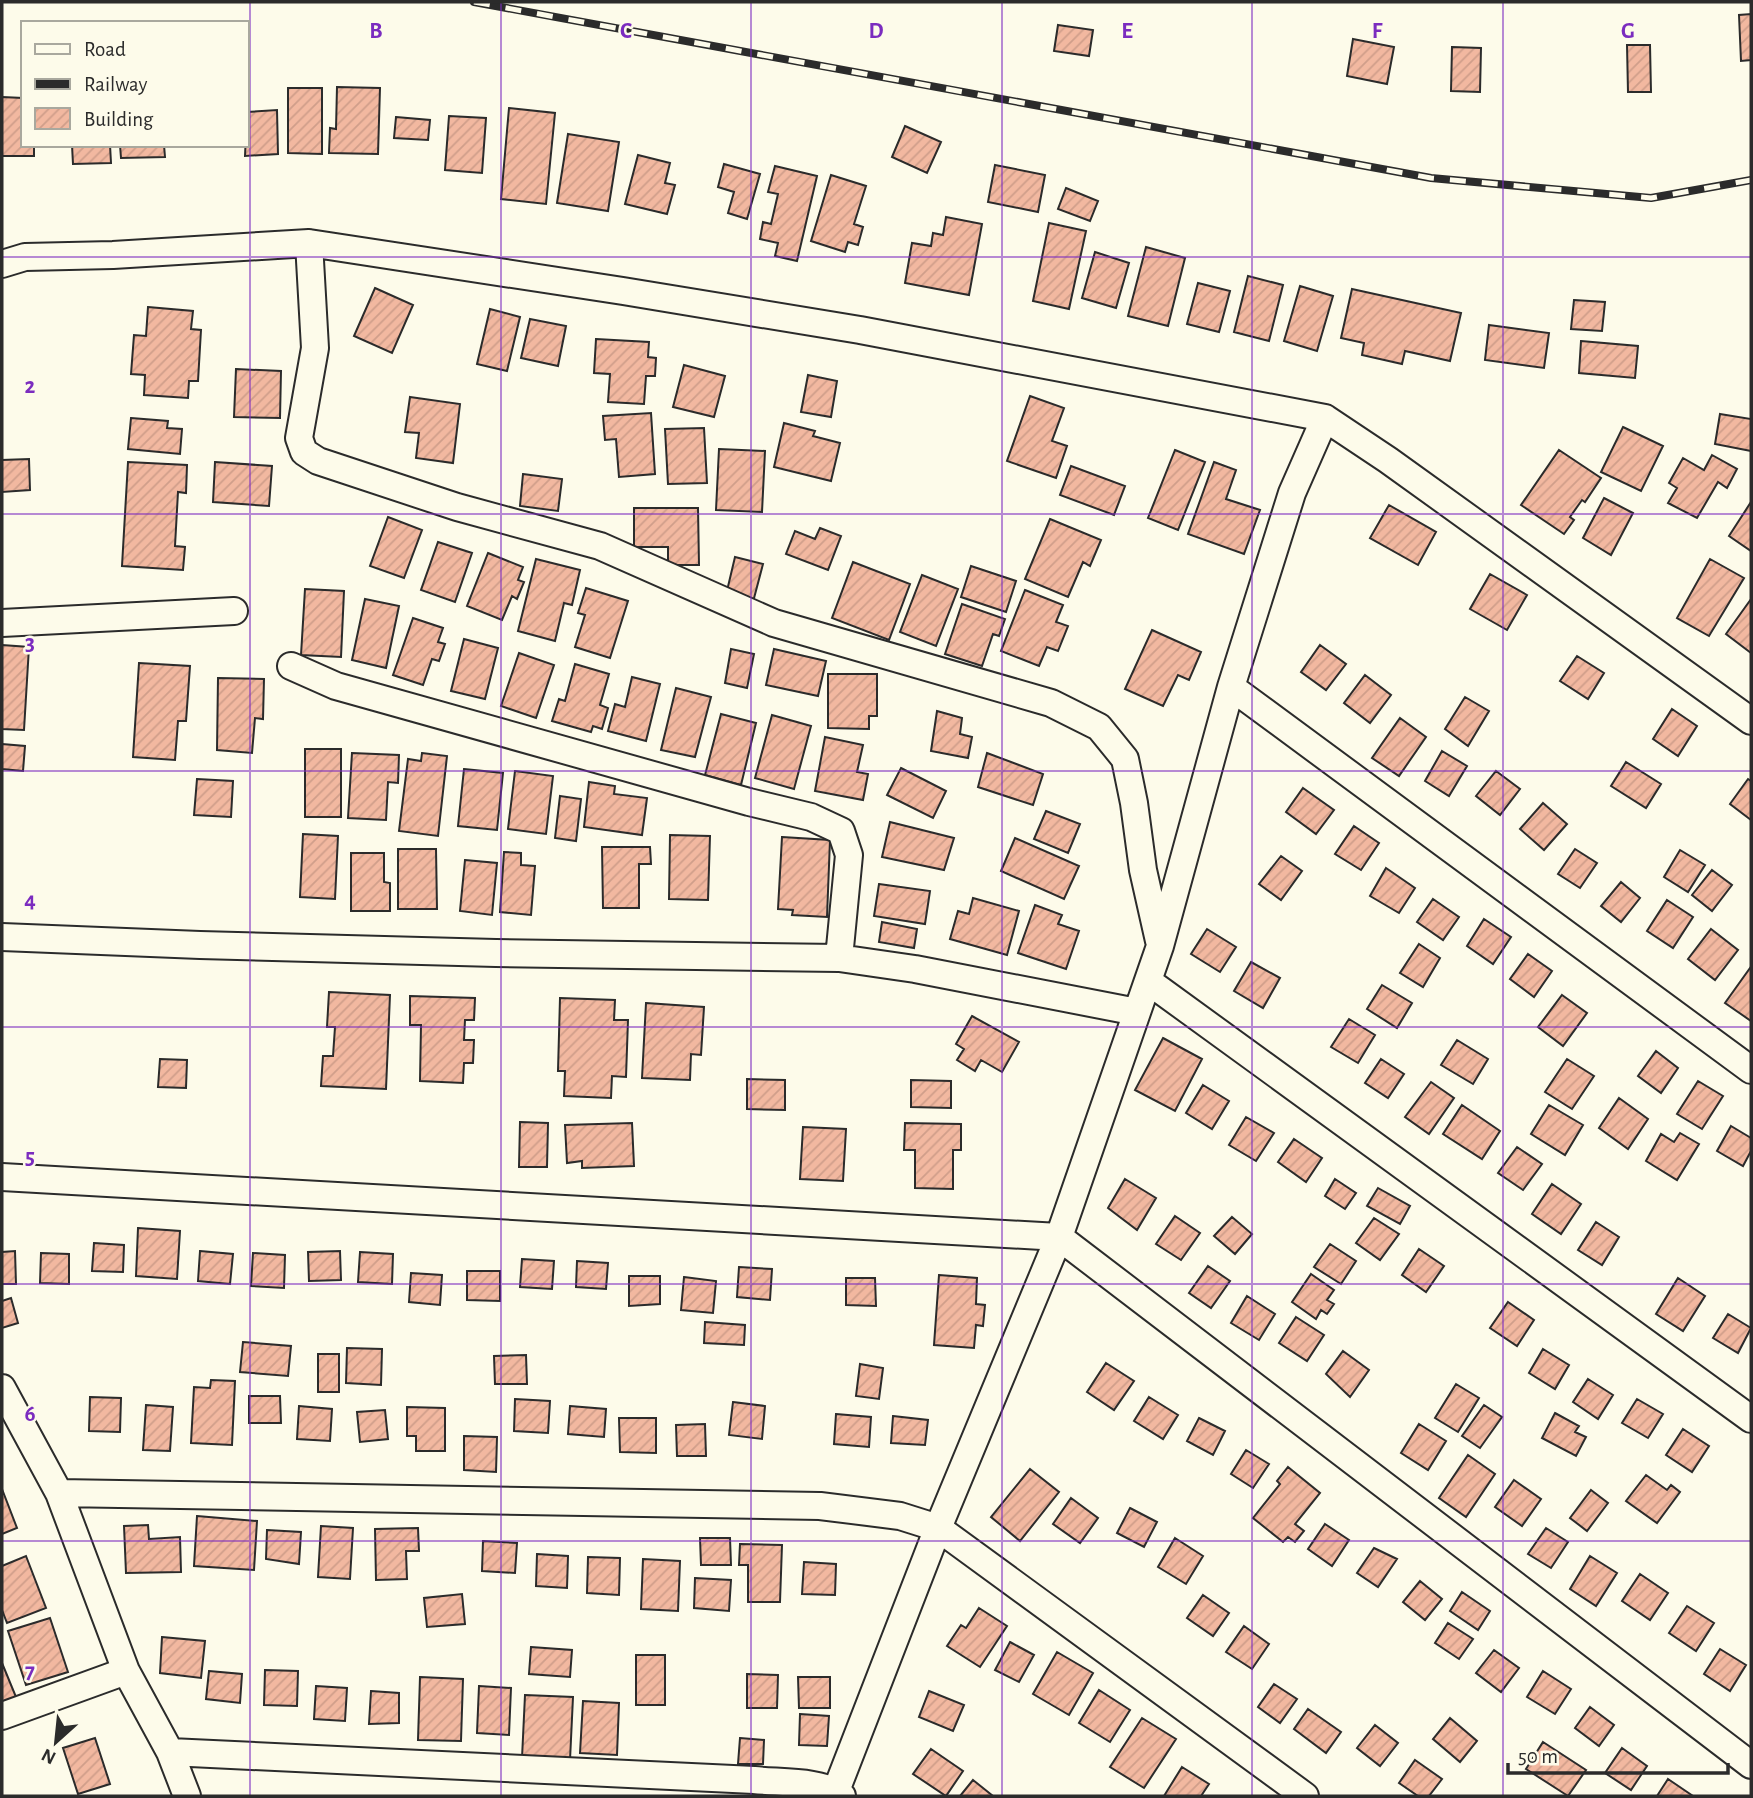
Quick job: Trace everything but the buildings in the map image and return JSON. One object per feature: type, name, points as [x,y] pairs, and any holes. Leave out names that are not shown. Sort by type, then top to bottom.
[{"type":"street","points":[[309,243],[315,348],[299,438],[304,452],[318,461],[457,507],[600,546],[774,623],[1051,703],[1099,727],[1125,759],[1143,870],[1160,946]]},
{"type":"street","points":[[2,264],[25,257],[113,255],[309,243],[846,328],[1325,418],[1388,460],[1751,721]]},
{"type":"street","points":[[170,1752],[754,1780],[810,1786],[837,1795],[938,1528],[1059,1237],[1160,946],[1231,687],[1292,493],[1325,418]]},
{"type":"street","points":[[2,623],[234,611]]},
{"type":"street","points":[[291,666],[336,686],[811,817],[841,831],[849,855],[839,958]]},
{"type":"street","points":[[1231,687],[1751,1070]]},
{"type":"street","points":[[2,937],[496,953],[839,958],[915,969],[1137,1013]]},
{"type":"street","points":[[1148,981],[1751,1419]]},
{"type":"street","points":[[2,1177],[1059,1237],[1751,1765]]},
{"type":"street","points":[[2,1388],[59,1493],[126,1671],[170,1752],[187,1796]]},
{"type":"street","points":[[59,1493],[820,1506],[900,1516],[938,1528],[1305,1796]]},
{"type":"street","points":[[2,1716],[126,1671]]},
{"type":"railway","points":[[474,2],[1431,178],[1651,198],[1751,180]]}]
